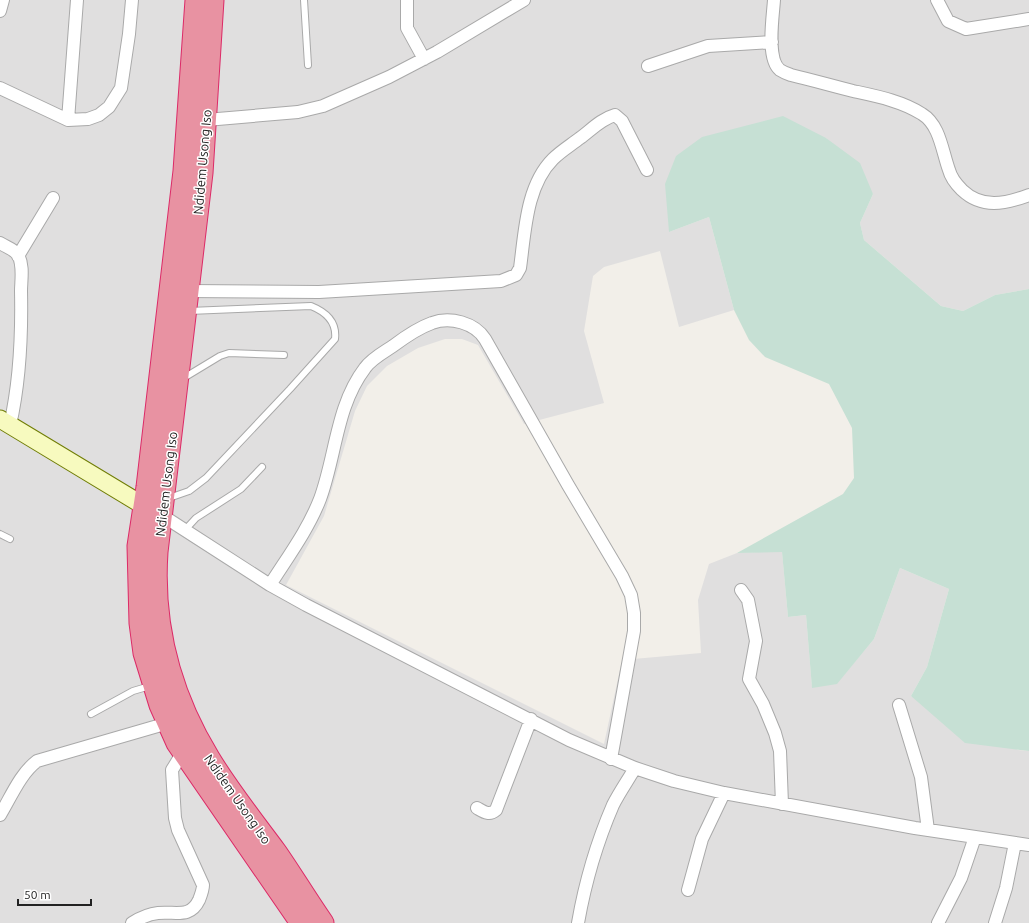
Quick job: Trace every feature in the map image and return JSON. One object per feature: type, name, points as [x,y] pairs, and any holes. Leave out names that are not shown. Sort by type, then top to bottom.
[{"type":"highway","name":"Ndidem Usong Iso","points":[[196,0],[184,171],[148,487],[143,506],[138,546],[140,623],[144,652],[160,705],[183,752],[301,923]]},
{"type":"highway","name":"Ndidem Usong Iso","points":[[213,0],[202,173],[185,311],[156,576],[156,608],[165,651],[179,700],[191,726],[209,759],[323,923]]},
{"type":"street","points":[[0,11],[3,0]]},
{"type":"street","points":[[68,120],[78,0]]},
{"type":"street","points":[[0,88],[68,120],[88,119],[99,115],[109,108],[121,88],[129,34],[132,0]]},
{"type":"street","points":[[407,0],[407,28],[424,60]]},
{"type":"street","points":[[206,120],[298,112],[322,106],[424,60],[524,0]]},
{"type":"street","points":[[774,0],[772,42],[773,57],[780,70],[792,75],[878,97],[923,114],[936,127],[949,172],[955,183],[968,195],[979,202],[995,204],[1016,200],[1029,195]]},
{"type":"street","points":[[937,0],[948,21],[966,29],[1029,19]]},
{"type":"street","points":[[648,66],[708,46],[772,42]]},
{"type":"street","points":[[188,291],[319,292],[501,281],[516,275],[520,268],[534,189],[542,173],[552,160],[607,117],[615,115],[622,121],[647,170]]},
{"type":"street","points":[[18,256],[53,198]]},
{"type":"street","points":[[0,243],[13,250],[18,256],[21,275],[20,362],[16,402],[5,422],[143,506],[164,508],[184,530],[270,585],[569,740],[610,759],[635,768],[674,781],[724,793],[928,830],[1029,845]]},
{"type":"street","points":[[270,585],[309,524],[320,499],[339,426],[350,392],[365,367],[410,334],[433,322],[449,320],[472,326],[480,331],[485,339],[568,485],[622,576],[631,595],[634,613],[634,631],[610,759]]},
{"type":"street","points":[[740,590],[748,600],[756,641],[749,680],[763,704],[778,745],[781,767],[782,804]]},
{"type":"street","points":[[899,705],[921,778],[928,830]]},
{"type":"street","points":[[477,808],[486,813],[492,813],[496,810],[531,719]]},
{"type":"street","points":[[0,815],[24,774],[29,767],[37,761],[168,723]]},
{"type":"street","points":[[132,923],[144,916],[156,913],[190,912],[195,908],[203,888],[178,830],[175,818],[172,770],[183,752]]},
{"type":"street","points":[[578,923],[593,862],[603,830],[614,804],[635,768]]},
{"type":"street","points":[[688,890],[702,839],[724,793]]},
{"type":"street","points":[[938,923],[960,878],[975,837]]},
{"type":"street","points":[[995,923],[1006,888],[1015,844]]},
{"type":"lane","points":[[304,0],[308,65]]},
{"type":"lane","points":[[164,508],[206,478],[306,372],[335,339],[336,331],[324,312],[312,306],[185,311]]},
{"type":"lane","points":[[178,382],[220,356],[230,353],[284,355]]},
{"type":"lane","points":[[184,530],[196,518],[241,489],[262,467]]},
{"type":"lane","points":[[0,534],[10,539]]},
{"type":"lane","points":[[91,714],[133,691],[154,685]]},
{"type":"shaded area","points":[[0,0],[1029,0],[1029,289],[995,295],[963,311],[941,306],[864,240],[860,223],[873,194],[826,138],[669,232],[709,217],[734,310],[679,327],[660,251],[604,267],[593,276],[584,331],[604,403],[524,424],[478,345],[462,339],[445,339],[418,348],[387,366],[367,386],[355,411],[324,516],[286,585],[604,744],[622,660],[701,653],[698,600],[709,564],[737,553],[782,551],[788,617],[806,615],[812,687],[837,683],[874,639],[900,568],[949,589],[927,667],[911,696],[1018,750],[1029,751],[1029,923],[0,923]]},
{"type":"green space","points":[[783,116],[826,138],[860,163],[873,194],[860,223],[864,240],[941,306],[963,311],[995,295],[1029,289],[1029,751],[965,743],[911,696],[927,667],[949,589],[900,568],[874,639],[837,684],[812,688],[806,615],[788,617],[782,552],[737,553],[843,494],[854,478],[852,428],[829,384],[765,357],[749,340],[734,310],[709,217],[669,232],[665,184],[676,156],[702,137]]}]
